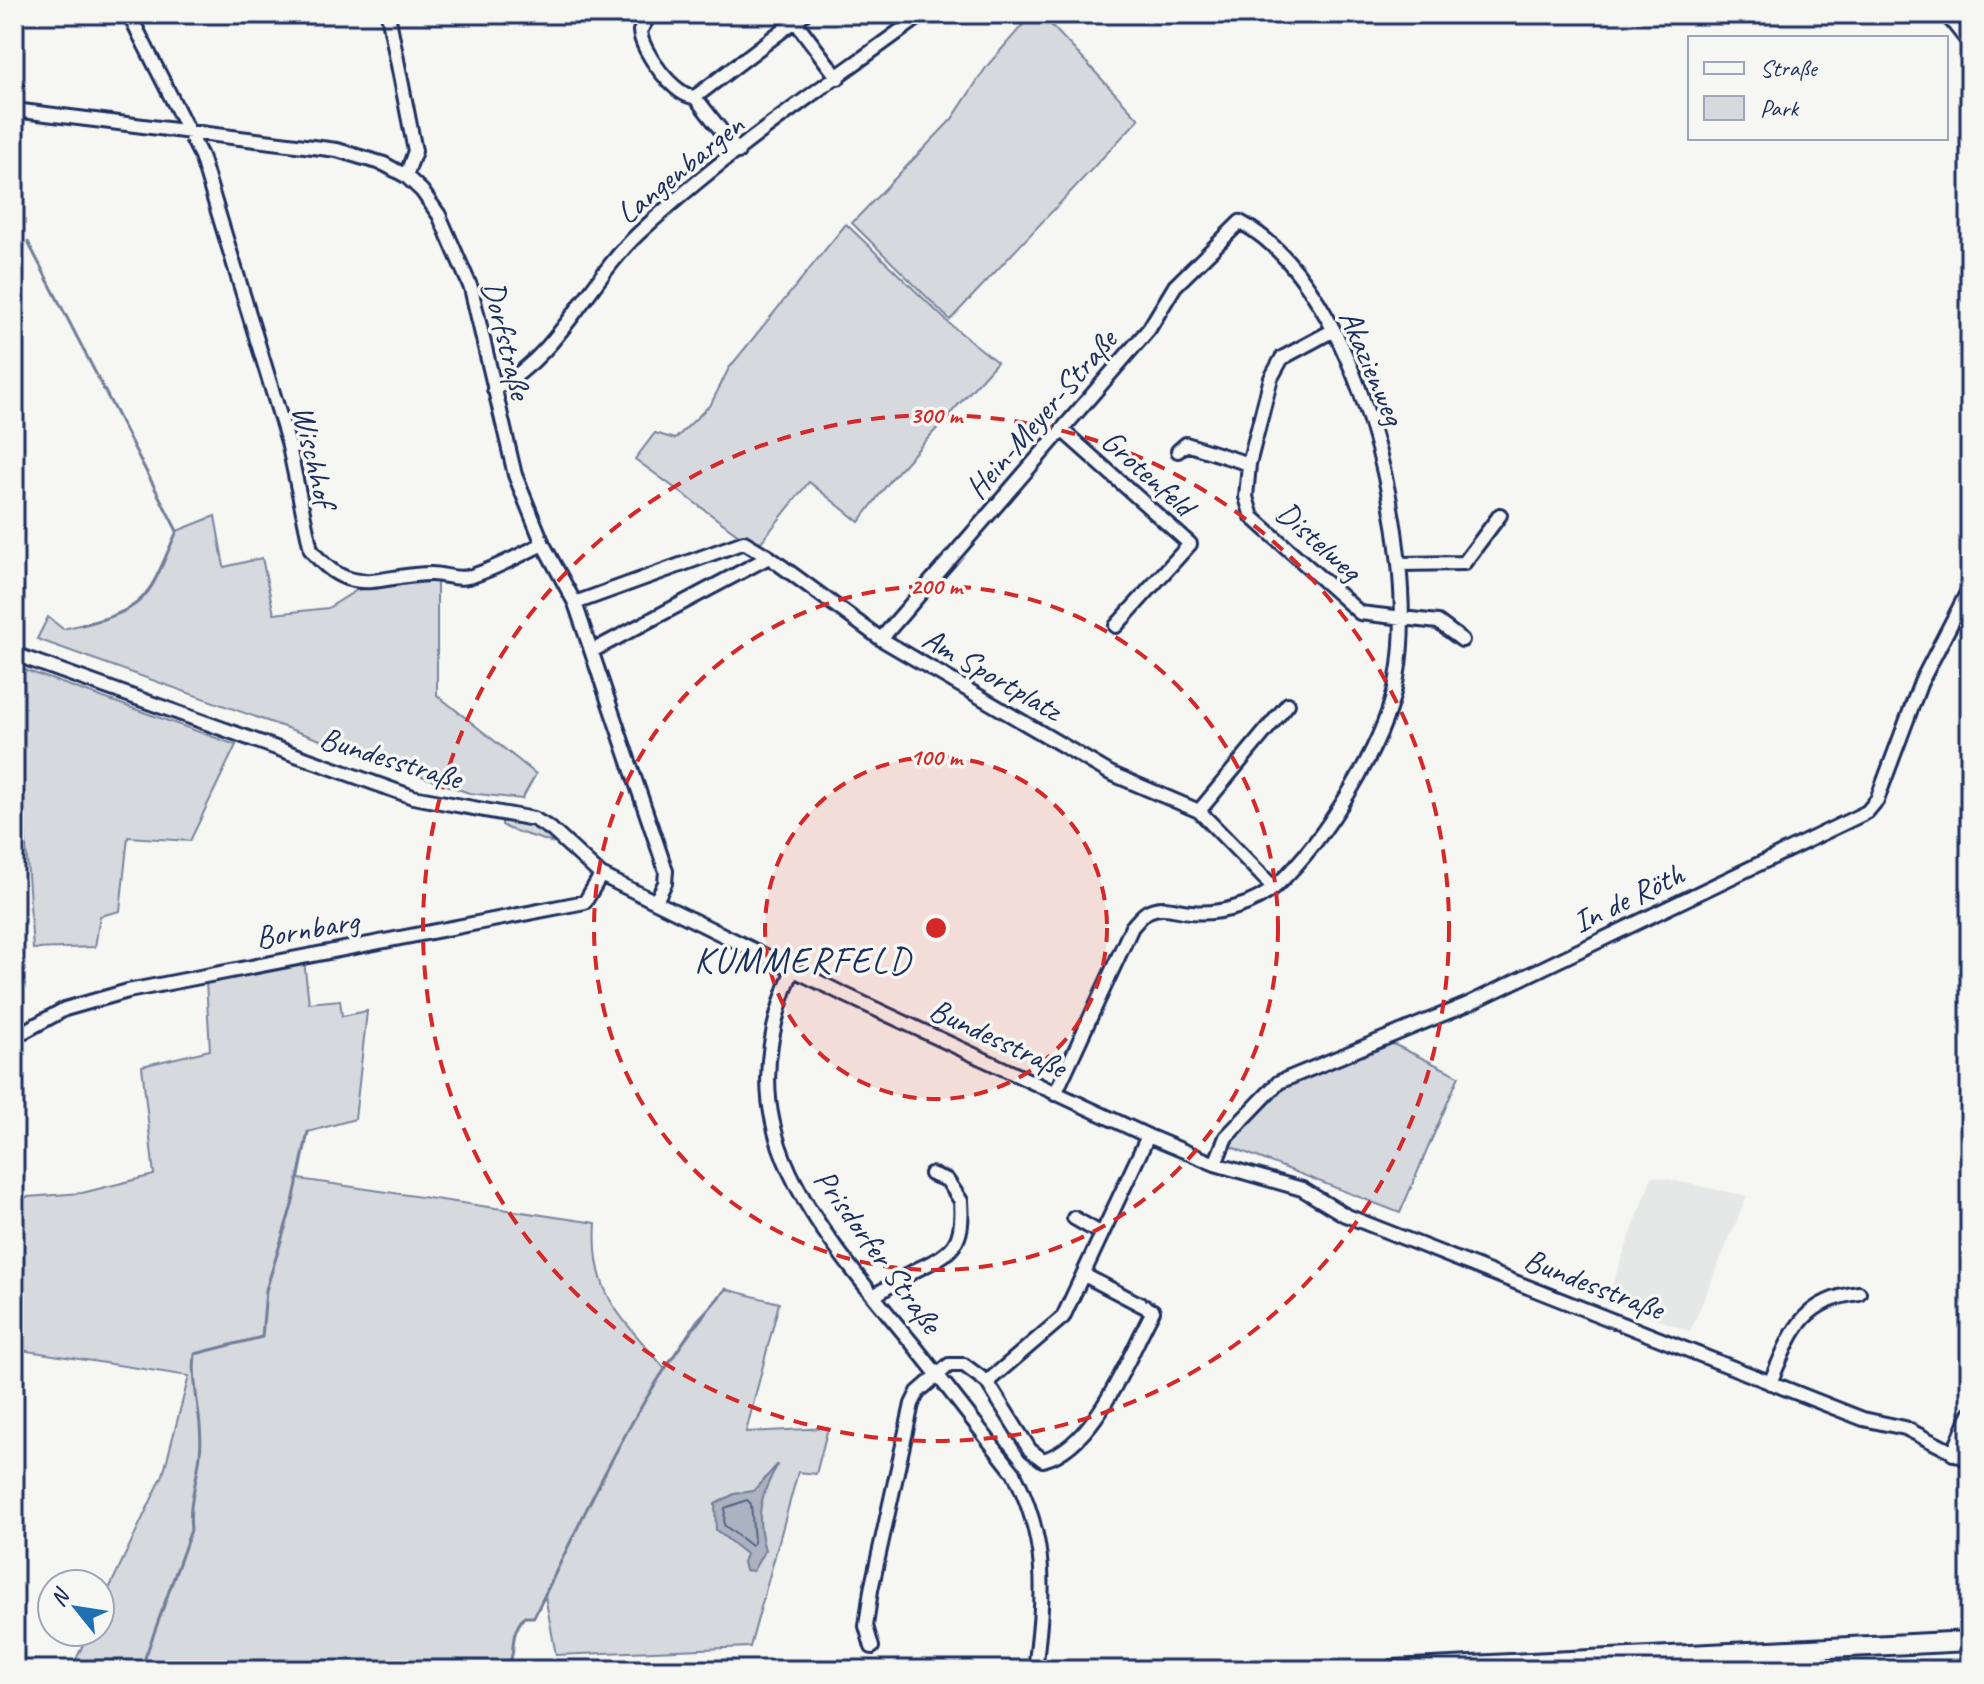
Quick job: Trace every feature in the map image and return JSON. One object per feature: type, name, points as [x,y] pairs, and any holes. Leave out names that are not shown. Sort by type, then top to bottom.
[{"type":"highway","points":[[1393,1670],[1970,1641]]},
{"type":"highway","points":[[1809,1670],[1970,1662]]},
{"type":"street","name":"Wischhof","points":[[129,14],[191,133],[288,442],[304,529],[311,550],[322,563],[356,583],[432,574],[468,577],[543,544]]},
{"type":"street","points":[[388,14],[415,151],[406,176]]},
{"type":"street","points":[[650,14],[640,31],[644,47],[680,92],[695,97],[738,152]]},
{"type":"street","name":"Langenbargen","points":[[494,389],[532,361],[556,336],[634,237],[738,152],[923,14]]},
{"type":"street","points":[[1946,14],[1970,44]]},
{"type":"street","points":[[695,97],[800,18],[838,78]]},
{"type":"street","name":"Dorfstraße","points":[[14,110],[337,150],[384,164],[406,176],[439,215],[471,288],[515,475],[543,544],[575,603],[666,871],[665,883],[656,901]]},
{"type":"street","name":"Akazienweg","points":[[1240,222],[1262,233],[1307,287],[1332,331],[1377,435],[1399,564],[1401,618],[1398,677],[1385,724],[1358,777],[1294,867],[1274,888]]},
{"type":"street","name":"Hein-Meyer-Straße","points":[[881,639],[1149,329],[1175,286],[1240,222]]},
{"type":"street","name":"Distelweg","points":[[1332,331],[1282,358],[1271,378],[1249,464],[1246,497],[1252,517],[1360,613],[1438,622],[1462,640]]},
{"type":"street","name":"Grotenfeld","points":[[1062,430],[1190,544],[1116,626]]},
{"type":"street","points":[[1186,444],[1249,464]]},
{"type":"street","points":[[1399,564],[1464,563],[1500,515]]},
{"type":"street","name":"Am Sportplatz","points":[[575,603],[744,542],[881,639],[1110,773],[1199,811],[1274,888]]},
{"type":"street","points":[[592,651],[769,557]]},
{"type":"street","name":"In de Röth","points":[[1215,1164],[1226,1137],[1279,1082],[1468,1004],[1867,812],[1877,800],[1921,682],[1970,587]]},
{"type":"street","name":"Bundesstraße","points":[[14,654],[413,797],[534,819],[551,829],[601,875],[1148,1136],[1215,1164],[1302,1189],[1345,1215],[1863,1419],[1905,1428],[1970,1461]]},
{"type":"street","points":[[1199,811],[1288,704]]},
{"type":"street","name":"Bornbarg","points":[[14,1037],[65,1009],[128,991],[585,902],[601,875]]},
{"type":"street","points":[[1055,1094],[1111,967],[1132,927],[1148,911],[1165,908],[1193,913],[1230,909],[1255,900],[1274,888]]},
{"type":"street","name":"Prisdorfer Straße","points":[[793,969],[782,995],[768,1056],[772,1122],[785,1162],[802,1197],[874,1296],[1014,1473],[1031,1506],[1044,1577],[1035,1670]]},
{"type":"street","points":[[987,1382],[1063,1317],[1148,1136]]},
{"type":"street","points":[[874,1296],[916,1270],[942,1260],[957,1241],[961,1201],[947,1180],[931,1174]]},
{"type":"street","points":[[1074,1218],[1100,1233]]},
{"type":"street","points":[[936,1374],[949,1365],[964,1365],[987,1382],[1030,1450],[1043,1460],[1059,1456],[1091,1426],[1153,1311],[1084,1275]]},
{"type":"street","points":[[1770,1383],[1802,1319],[1816,1306],[1839,1295],[1859,1293]]},
{"type":"street","name":"Prisdorfer Straße","points":[[872,1647],[866,1626],[871,1590],[912,1404],[918,1392],[936,1374]]},
{"type":"street","points":[[1953,1454],[1970,1413]]},
{"type":"shaded area","points":[[1652,1176],[1747,1196],[1690,1332],[1607,1299]]},
{"type":"green space","points":[[1032,14],[1041,14],[1139,119],[950,320],[852,223],[952,119],[987,66]]},
{"type":"green space","points":[[846,224],[951,325],[997,362],[893,477],[859,522],[809,482],[761,542],[739,535],[635,459],[655,433],[675,439],[711,404],[729,368]]},
{"type":"green space","points":[[215,516],[224,567],[262,558],[274,614],[328,608],[357,590],[437,581],[437,695],[536,774],[522,799],[469,793],[37,639],[48,617],[63,629],[126,610],[148,591],[177,531]]},
{"type":"green space","points":[[14,666],[236,745],[190,841],[128,837],[120,911],[100,916],[95,947],[33,949]]},
{"type":"green space","points":[[502,819],[531,824],[557,844],[509,829],[502,825]]},
{"type":"green space","points":[[304,961],[309,1003],[340,1000],[342,1016],[367,1011],[355,1119],[308,1132],[299,1179],[596,1223],[596,1248],[604,1288],[623,1319],[665,1369],[697,1320],[726,1289],[779,1303],[746,1432],[828,1428],[816,1474],[798,1472],[750,1647],[556,1655],[545,1596],[534,1617],[524,1617],[519,1625],[506,1670],[169,1670],[136,1661],[126,1670],[71,1670],[81,1648],[116,1648],[116,1574],[163,1475],[189,1376],[14,1349],[14,1198],[82,1193],[154,1175],[142,1066],[210,1050],[206,982]]},
{"type":"green space","points":[[1387,1041],[1459,1076],[1400,1213],[1229,1146],[1281,1086]]},
{"type":"water","points":[[778,1464],[761,1506],[760,1526],[765,1550],[753,1571],[745,1570],[743,1562],[746,1554],[716,1530],[715,1504],[734,1494],[753,1491]]},
{"type":"waterway","points":[[28,242],[177,531],[145,595],[122,612],[82,625]]},
{"type":"waterway","points":[[145,1658],[191,1530],[201,1442],[195,1354],[262,1337],[266,1290],[293,1202],[308,1132]]},
{"type":"waterway","points":[[506,1670],[512,1656],[515,1632],[524,1617],[534,1617],[643,1404],[696,1325],[726,1289]]},
{"type":"waterway","points":[[138,1670],[142,1662]]},
{"type":"district","name":"KUMMERFELD","points":[[803,960]]}]
